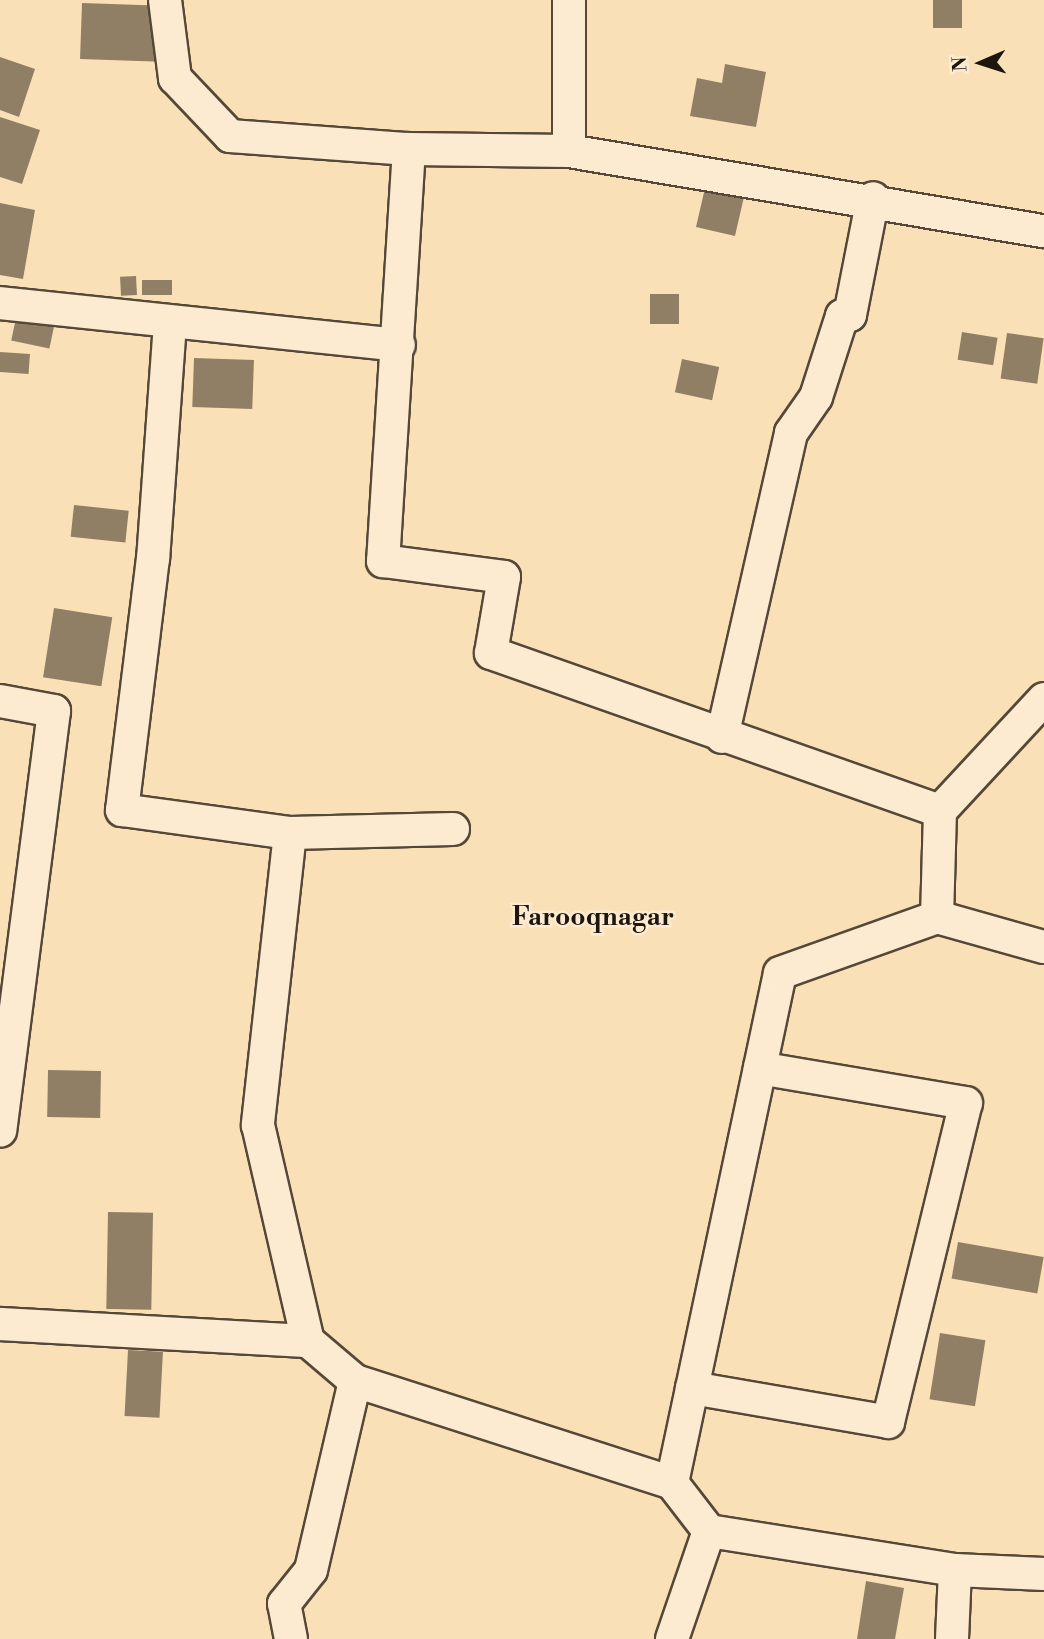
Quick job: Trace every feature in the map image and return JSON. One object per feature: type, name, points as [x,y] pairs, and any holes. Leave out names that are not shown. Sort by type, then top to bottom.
[{"type":"street","points":[[165,0],[174,78],[230,136],[410,149],[569,151],[873,198],[1044,231]]},
{"type":"street","points":[[569,0],[569,151]]},
{"type":"street","points":[[410,149],[383,561],[504,577],[491,653],[722,737],[940,811]]},
{"type":"street","points":[[722,737],[791,433],[816,397],[842,316],[849,315],[873,198]]},
{"type":"street","points":[[0,303],[399,345]]},
{"type":"street","points":[[170,323],[153,558],[122,810],[290,833],[453,829]]},
{"type":"street","points":[[937,917],[940,811],[1044,699]]},
{"type":"street","points":[[0,701],[54,710],[0,1131]]},
{"type":"street","points":[[290,833],[258,1125],[308,1341],[355,1381],[672,1483],[709,1531],[955,1570],[1044,1574]]},
{"type":"street","points":[[672,1483],[780,973],[937,917],[1044,947]]},
{"type":"street","points":[[692,1388],[888,1423],[966,1103],[760,1068]]},
{"type":"street","points":[[0,1324],[308,1341]]},
{"type":"street","points":[[291,1639],[284,1604],[311,1570],[355,1381]]},
{"type":"street","points":[[672,1639],[709,1531]]},
{"type":"street","points":[[952,1639],[955,1570]]},
{"type":"building","points":[[933,0],[962,0],[962,28],[933,28]]},
{"type":"building","points":[[82,3],[177,6],[175,62],[80,59]]},
{"type":"building","points":[[0,57],[35,69],[19,117],[0,110]]},
{"type":"building","points":[[725,64],[766,72],[756,127],[690,116],[697,78],[722,83]]},
{"type":"building","points":[[0,117],[40,130],[22,184],[0,177]]},
{"type":"building","points":[[705,188],[744,197],[735,236],[696,227]]},
{"type":"building","points":[[0,203],[35,210],[23,279],[0,275]]},
{"type":"building","points":[[136,276],[137,295],[121,296],[120,277]]},
{"type":"building","points":[[142,280],[172,280],[172,295],[142,295]]},
{"type":"building","points":[[650,294],[679,294],[679,324],[650,324]]},
{"type":"building","points":[[16,318],[54,326],[49,349],[11,340]]},
{"type":"building","points":[[962,332],[998,338],[993,365],[958,360]]},
{"type":"building","points":[[1007,333],[1044,338],[1037,384],[1001,379]]},
{"type":"building","points":[[0,352],[30,354],[29,374],[0,372]]},
{"type":"building","points":[[194,358],[254,360],[252,409],[192,407]]},
{"type":"building","points":[[682,359],[719,367],[712,400],[675,392]]},
{"type":"building","points":[[74,505],[129,511],[125,543],[71,537]]},
{"type":"building","points":[[54,608],[112,617],[101,686],[43,677]]},
{"type":"building","points":[[48,1070],[101,1071],[100,1118],[47,1117]]},
{"type":"building","points":[[108,1212],[153,1213],[151,1310],[106,1309]]},
{"type":"building","points":[[958,1242],[1044,1257],[1037,1294],[952,1278]]},
{"type":"building","points":[[940,1333],[985,1340],[975,1406],[930,1399]]},
{"type":"building","points":[[128,1350],[163,1352],[159,1418],[125,1416]]},
{"type":"building","points":[[866,1581],[904,1588],[895,1639],[857,1639]]},
{"type":"district","name":"Farooqnagar","points":[[593,918]]}]
